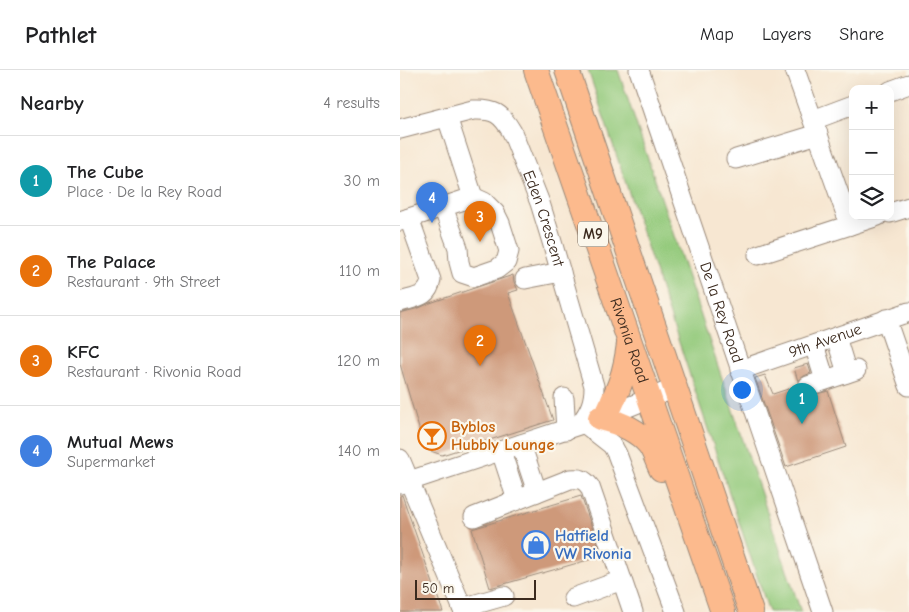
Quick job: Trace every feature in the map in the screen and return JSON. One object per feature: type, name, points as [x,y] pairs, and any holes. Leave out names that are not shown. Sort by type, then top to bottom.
[{"type":"main road","name":"Rivonia Road","points":[[536,70],[722,612]]},
{"type":"main road","name":"Rivonia Road","points":[[567,70],[751,612]]},
{"type":"main road","points":[[587,422],[620,386],[626,370],[630,340]]},
{"type":"main road","points":[[587,422],[617,422],[641,436],[649,444],[685,532],[696,552],[707,566]]},
{"type":"street","name":"De la Rey Road","points":[[639,70],[823,612]]},
{"type":"street","points":[[795,70],[850,225]]},
{"type":"street","points":[[894,90],[909,84]]},
{"type":"street","points":[[736,159],[816,127],[849,107]]},
{"type":"street","name":"Eden Crescent","points":[[400,129],[473,110],[490,110],[500,115],[512,132],[540,203],[594,386],[594,399],[587,422]]},
{"type":"street","points":[[444,207],[458,248],[462,273],[474,277],[497,269],[506,262],[509,251],[503,232],[490,206],[473,197],[447,117]]},
{"type":"street","points":[[400,302],[424,294],[430,288],[431,280],[404,219],[473,197]]},
{"type":"street","points":[[894,212],[909,207]]},
{"type":"street","points":[[758,255],[866,220]]},
{"type":"street","points":[[525,279],[561,272]]},
{"type":"street","name":"9th Avenue","points":[[740,370],[909,312]]},
{"type":"street","points":[[886,320],[909,386]]},
{"type":"street","points":[[814,345],[817,383],[852,371],[836,337]]},
{"type":"street","points":[[405,483],[587,422],[675,388]]},
{"type":"street","points":[[564,398],[612,445],[617,454],[676,612]]},
{"type":"street","points":[[521,444],[537,492]]},
{"type":"street","points":[[500,451],[517,500]]},
{"type":"street","points":[[400,459],[405,483],[463,610],[505,600]]},
{"type":"street","points":[[474,517],[577,478],[583,479],[590,487],[633,612]]},
{"type":"street","points":[[573,598],[622,580]]},
{"type":"green space","points":[[588,70],[618,70],[801,612],[769,612]]},
{"type":"building","points":[[513,275],[518,290],[508,293],[553,420],[442,455],[425,449],[400,364],[400,313]]},
{"type":"building","points":[[808,364],[811,373],[798,381],[794,368]]},
{"type":"building","points":[[765,375],[773,394],[797,386],[800,394],[806,397],[828,391],[846,447],[786,467],[755,378]]},
{"type":"building","points":[[402,495],[443,612],[400,612],[400,496]]},
{"type":"building","points":[[581,496],[602,556],[490,588],[472,529]]},
{"type":"place","name":"Mutual Mews","points":[[432,223]]},
{"type":"place","name":"KFC","points":[[480,242]]},
{"type":"place","name":"The Palace","points":[[480,366]]},
{"type":"place","name":"The Cube","points":[[802,424]]},
{"type":"place","name":"Byblos Hubbly Lounge","points":[[432,436]]},
{"type":"place","name":"Hatfield VW Rivonia","points":[[536,545]]}]
